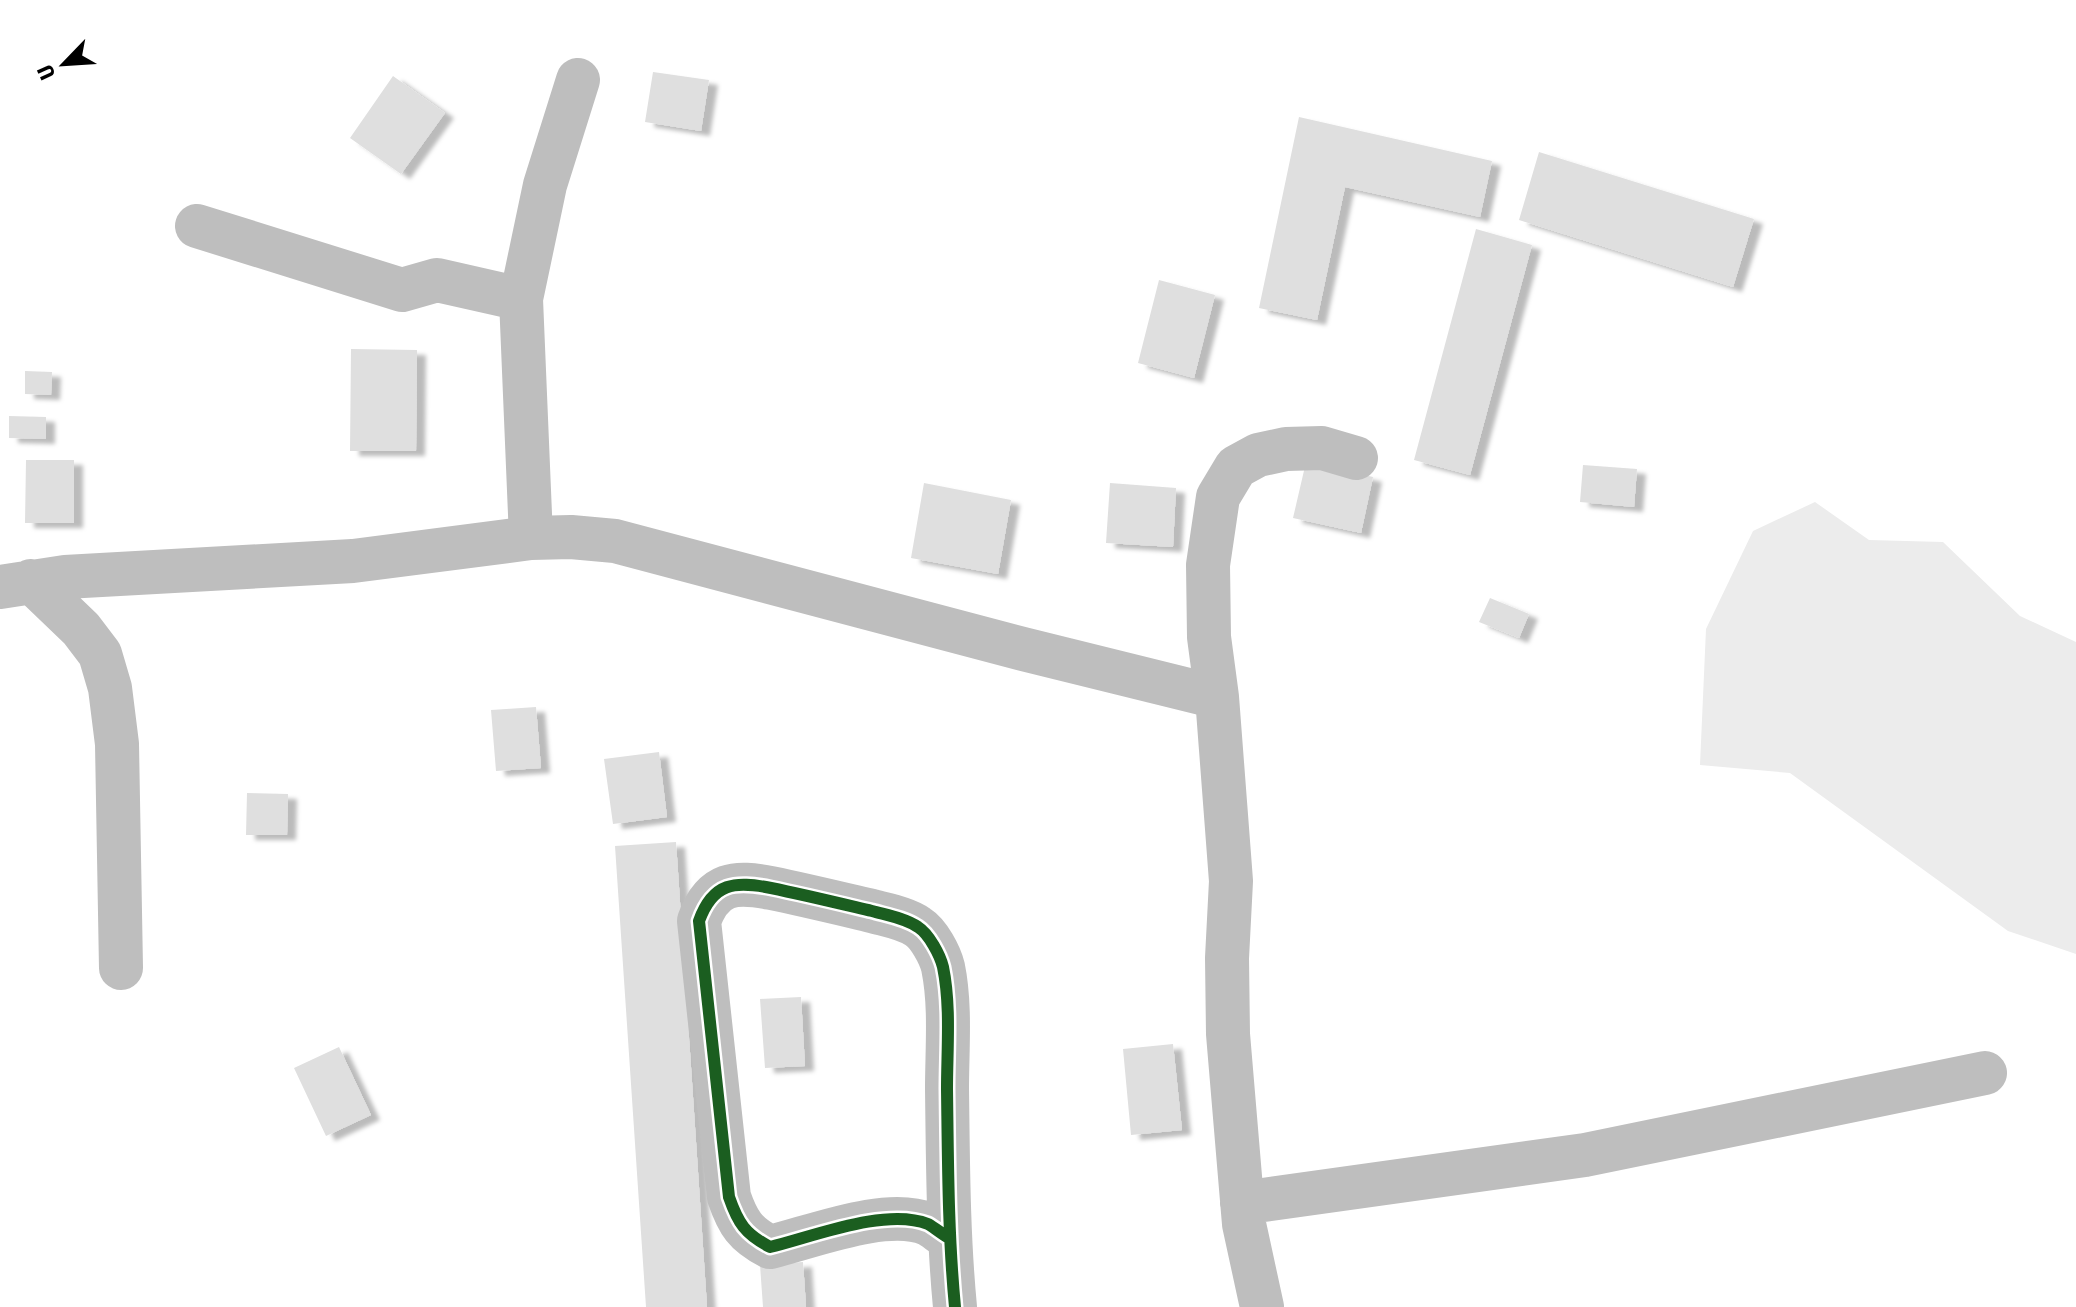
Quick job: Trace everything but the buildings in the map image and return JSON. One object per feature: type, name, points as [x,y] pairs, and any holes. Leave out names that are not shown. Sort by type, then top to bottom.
[{"type":"street","points":[[531,538],[521,299],[545,185],[578,80]]},
{"type":"street","points":[[197,226],[402,290],[437,280],[521,299]]},
{"type":"street","points":[[1262,1307],[1242,1203],[1228,1034],[1227,958],[1231,881],[1217,697],[1209,637],[1208,565],[1218,497],[1236,467],[1258,455],[1286,449],[1322,448],[1356,458]]},
{"type":"street","points":[[15,584],[174,570],[353,561],[531,538],[571,537],[615,541],[1217,697]]},
{"type":"street","points":[[15,584],[81,629],[100,654],[110,688],[117,744],[121,968]]},
{"type":"street","points":[[949,1238],[929,1225],[906,1219],[864,1223],[770,1247],[752,1238],[737,1220],[729,1197],[699,921],[706,903],[719,891],[735,884],[751,884],[852,906],[919,927],[934,946],[943,965],[947,1008],[949,1238],[955,1307]]},
{"type":"street","points":[[1242,1203],[1585,1155],[1985,1073]]},
{"type":"shaded area","points":[[1815,502],[1869,540],[1943,542],[2020,616],[2076,642],[2076,954],[2008,931],[1790,773],[1700,765],[1706,629],[1753,531]]},
{"type":"cycle path","points":[[949,1238],[928,1224],[892,1219],[849,1225],[770,1247],[748,1232],[739,1221],[729,1197],[699,921],[711,898],[718,892],[736,885],[758,886],[872,911],[913,924],[934,945],[943,967],[947,997],[949,1198],[955,1307]]}]
